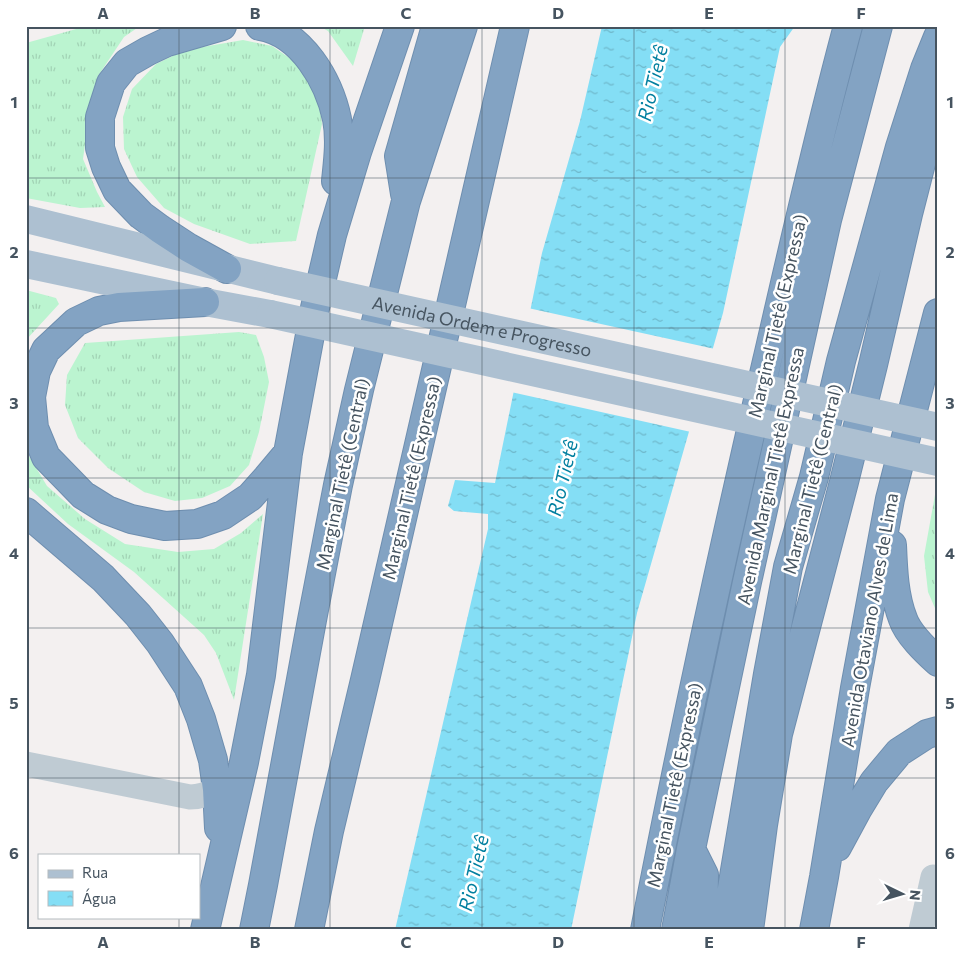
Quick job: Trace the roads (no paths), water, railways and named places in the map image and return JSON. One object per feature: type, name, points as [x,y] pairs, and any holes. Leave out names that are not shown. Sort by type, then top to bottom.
[{"type":"highway","points":[[222,26],[166,42],[127,64],[111,83],[100,117],[100,148],[106,167],[117,190],[141,215],[160,229],[226,269]]},
{"type":"highway","points":[[260,26],[282,34],[306,54],[316,68],[333,104],[338,121],[339,146],[332,235]]},
{"type":"highway","points":[[205,930],[244,762],[261,675],[288,453],[315,308],[332,235],[357,152],[400,26]]},
{"type":"highway","points":[[406,201],[399,156],[436,26]]},
{"type":"highway","name":"Marginal Tietê (Central)","points":[[254,930],[338,485],[359,390],[406,201],[463,26]]},
{"type":"highway","name":"Marginal Tietê (Expressa)","points":[[309,930],[515,26]]},
{"type":"highway","name":"Marginal Tietê (Expressa)","points":[[645,930],[675,773],[738,486],[810,172],[848,26]]},
{"type":"highway","name":"Avenida Marginal Tietê Expressa","points":[[676,930],[747,582],[827,220],[878,26]]},
{"type":"highway","name":"Marginal Tietê (Central)","points":[[725,930],[788,567],[814,477],[841,361],[900,147],[925,69],[938,37]]},
{"type":"highway","points":[[749,930],[762,825],[778,734],[844,482],[938,97]]},
{"type":"highway","points":[[205,302],[119,307],[99,311],[76,322],[52,344],[46,350],[36,371],[31,396],[34,428],[46,457],[83,495],[107,510],[131,519],[166,526],[197,524],[223,515],[250,497],[288,453]]},
{"type":"highway","name":"Avenida Otaviano Alves de Lima","points":[[814,930],[855,688],[890,499],[931,354],[938,313]]},
{"type":"highway","points":[[890,499],[894,584],[903,621],[912,635],[938,662]]},
{"type":"highway","points":[[26,512],[103,578],[138,614],[160,643],[188,686],[201,719],[213,760],[218,789],[220,864]]},
{"type":"highway","points":[[824,877],[839,840],[874,782],[899,752],[927,734],[938,731]]},
{"type":"highway","points":[[691,849],[704,875],[703,930]]},
{"type":"main road","name":"Avenida Ordem e Progresso","points":[[26,218],[278,281],[938,427]]},
{"type":"main road","name":"Avenida Ordem e Progresso","points":[[26,264],[270,314],[938,462]]},
{"type":"street","points":[[26,764],[190,798],[208,795],[218,789]]},
{"type":"street","points":[[921,930],[932,877]]},
{"type":"water","name":"Rio Tietê","points":[[602,26],[795,26],[780,47],[723,313],[637,613],[571,930],[395,930],[488,529],[488,514],[454,511],[448,506],[455,480],[495,483],[542,253],[580,121]]}]
